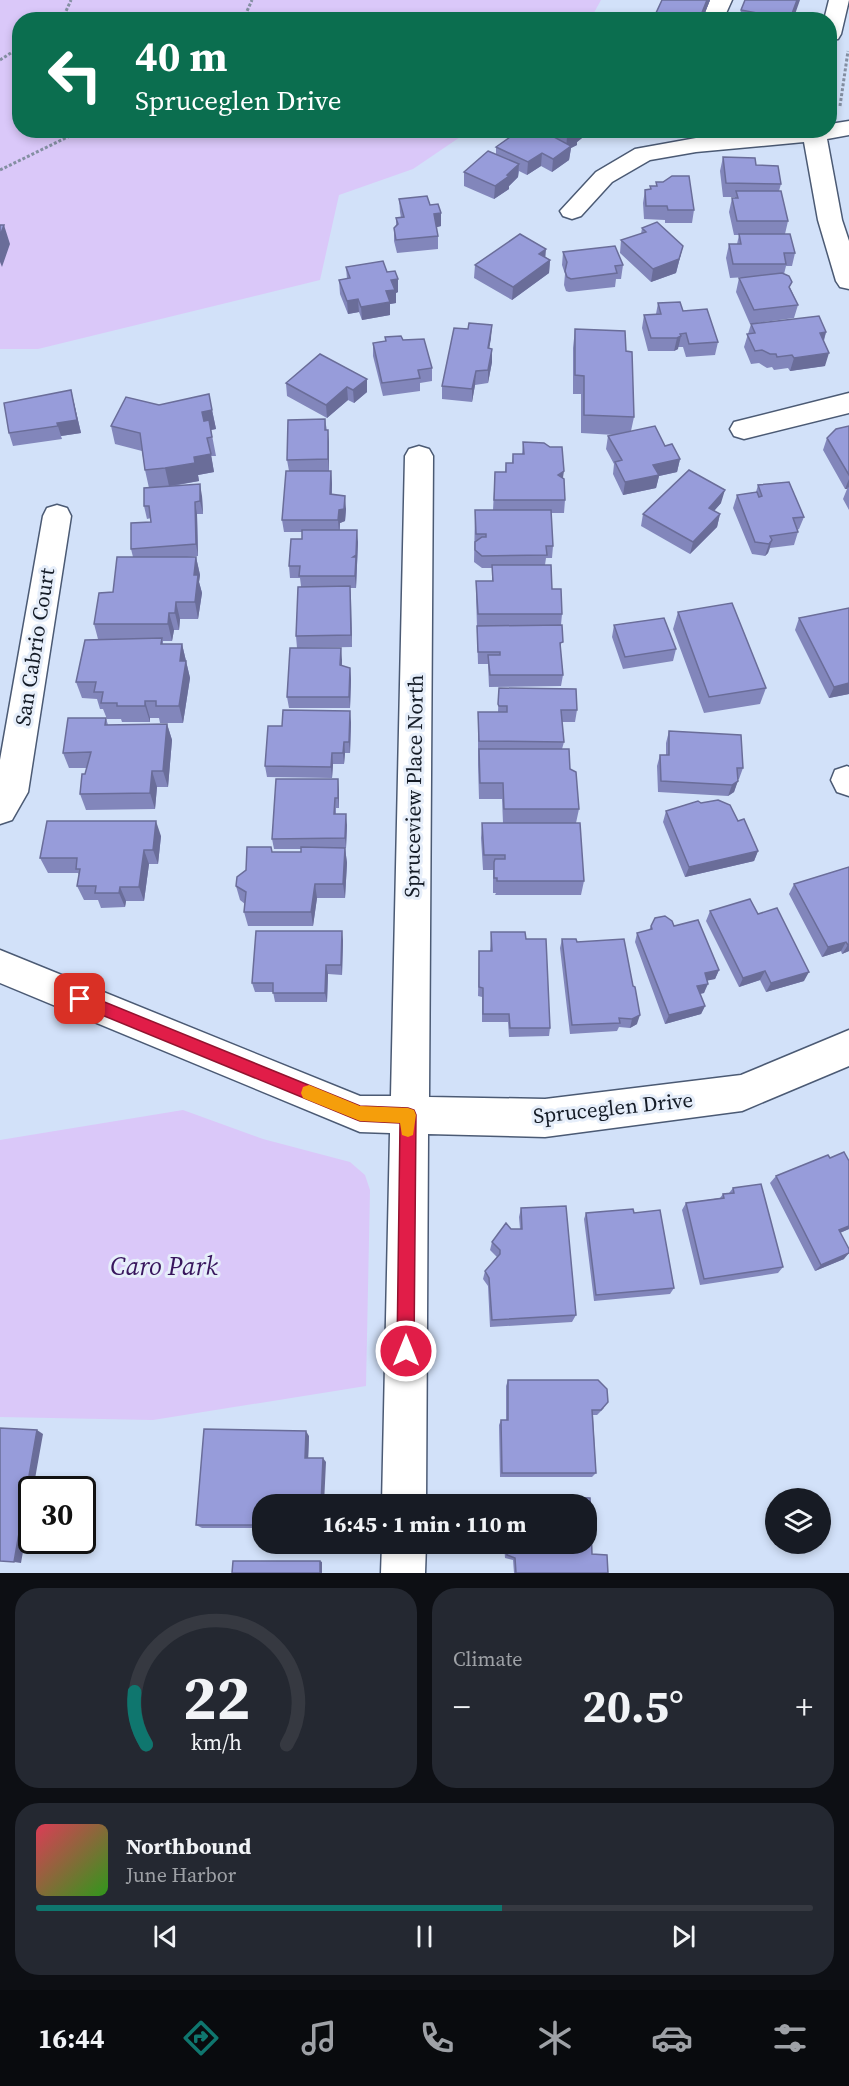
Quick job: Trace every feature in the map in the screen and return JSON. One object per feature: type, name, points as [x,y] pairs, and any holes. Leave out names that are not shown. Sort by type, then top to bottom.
[{"type":"street","points":[[572,211],[603,177],[643,154],[760,138]]},
{"type":"street","points":[[815,138],[830,220],[849,281]]},
{"type":"street","points":[[744,429],[849,403]]},
{"type":"street","name":"Spruceview Place North","points":[[404,1494],[419,456]]},
{"type":"street","name":"San Cabrio Court","points":[[0,810],[10,792],[57,516]]},
{"type":"street","name":"Spruceglen Drive","points":[[0,966],[360,1114],[545,1118],[742,1093],[849,1048]]},
{"type":"street","points":[[404,1554],[404,1573]]},
{"type":"path","points":[[0,170],[66,138]]},
{"type":"green space","points":[[0,0],[601,0],[594,12],[12,12],[12,138],[459,138],[413,169],[339,195],[320,280],[38,349],[0,349]]},
{"type":"green space","name":"Caro Park","points":[[183,1110],[263,1139],[350,1162],[365,1175],[370,1190],[366,1386],[153,1420],[0,1417],[0,1140]]},
{"type":"building","points":[[662,0],[707,0],[702,12],[656,12]]},
{"type":"building","points":[[745,0],[797,0],[793,12],[741,10]]},
{"type":"building","points":[[509,138],[556,138],[571,146],[553,159],[542,153],[528,162],[496,147]]},
{"type":"building","points":[[488,151],[519,164],[507,175],[509,176],[495,186],[464,172]]},
{"type":"building","points":[[723,157],[755,158],[756,165],[778,166],[781,184],[726,183]]},
{"type":"building","points":[[672,176],[689,176],[694,210],[668,210],[667,206],[646,206],[645,190],[651,189],[650,186],[657,186],[656,182],[663,182]]},
{"type":"building","points":[[736,191],[781,191],[788,221],[737,221],[732,198],[738,198]]},
{"type":"building","points":[[427,196],[430,205],[438,204],[441,213],[434,214],[438,236],[396,240],[394,228],[398,224],[396,218],[404,217],[399,199]]},
{"type":"building","points":[[657,222],[683,246],[679,259],[653,269],[621,240],[646,232],[642,228]]},
{"type":"building","points":[[520,234],[546,249],[539,254],[550,260],[513,287],[475,265]]},
{"type":"building","points":[[739,234],[790,234],[795,253],[784,253],[786,264],[733,264],[729,244],[741,244]]},
{"type":"building","points":[[615,246],[623,265],[615,266],[617,273],[571,279],[567,277],[565,271],[567,262],[563,252]]},
{"type":"building","points":[[383,261],[387,272],[395,271],[398,279],[391,280],[395,290],[386,291],[390,302],[361,307],[358,299],[347,301],[339,280],[350,278],[346,267]]},
{"type":"building","points":[[782,273],[789,276],[792,282],[789,287],[798,305],[754,310],[739,278]]},
{"type":"building","points":[[680,302],[683,311],[707,309],[718,342],[689,344],[686,333],[680,334],[681,336],[677,338],[651,338],[644,315],[661,314],[658,303]]},
{"type":"building","points":[[819,316],[826,332],[820,333],[829,353],[794,358],[792,355],[777,357],[776,354],[762,350],[755,351],[747,334],[755,333],[751,324]]},
{"type":"building","points":[[469,323],[492,325],[488,348],[492,349],[488,370],[476,371],[472,389],[442,386],[454,328],[468,329]]},
{"type":"building","points":[[575,329],[625,331],[626,351],[632,352],[634,417],[584,415],[584,376],[575,375]]},
{"type":"building","points":[[401,336],[403,340],[424,339],[432,368],[418,370],[420,378],[382,383],[373,343],[386,341],[385,337]]},
{"type":"building","points":[[320,354],[367,379],[353,390],[347,387],[326,405],[286,383]]},
{"type":"building","points":[[71,390],[77,420],[57,423],[58,426],[9,433],[4,403]]},
{"type":"building","points":[[209,394],[212,410],[202,412],[204,421],[209,420],[212,437],[207,438],[211,454],[194,457],[195,463],[145,470],[140,433],[111,426],[126,397],[159,405]]},
{"type":"building","points":[[325,419],[325,430],[328,430],[328,459],[287,460],[288,420]]},
{"type":"building","points":[[655,426],[665,446],[672,444],[680,459],[653,465],[659,475],[625,482],[615,462],[622,460],[608,436]]},
{"type":"building","points":[[849,426],[849,475],[827,438],[836,429]]},
{"type":"building","points":[[523,442],[562,447],[564,471],[558,475],[564,479],[565,500],[494,500],[495,472],[506,472],[506,463],[513,463],[513,454],[524,454]]},
{"type":"building","points":[[689,470],[725,490],[709,508],[720,514],[693,542],[643,514]]},
{"type":"building","points":[[286,471],[331,471],[330,494],[345,496],[344,509],[339,510],[338,520],[282,520]]},
{"type":"building","points":[[789,482],[804,517],[793,518],[798,532],[770,536],[772,540],[769,544],[755,542],[737,495],[757,492],[759,497],[762,496],[758,485]]},
{"type":"building","points":[[200,484],[200,501],[195,502],[196,544],[131,549],[131,523],[151,522],[149,506],[144,506],[144,488]]},
{"type":"building","points":[[475,510],[551,510],[553,546],[546,546],[547,555],[482,556],[475,550],[475,542],[486,537],[486,534],[476,534]]},
{"type":"building","points":[[302,530],[357,530],[356,555],[353,557],[356,557],[355,576],[299,576],[300,566],[289,566],[291,539],[302,539]]},
{"type":"building","points":[[117,557],[196,557],[194,575],[198,575],[195,602],[176,602],[175,613],[169,613],[168,624],[94,624],[99,593],[113,592]]},
{"type":"building","points":[[492,565],[551,565],[552,589],[561,589],[562,614],[478,614],[476,581],[493,581]]},
{"type":"building","points":[[350,586],[351,635],[296,636],[298,587]]},
{"type":"building","points":[[732,603],[766,688],[709,697],[678,612]]},
{"type":"building","points":[[849,608],[849,683],[834,687],[799,618]]},
{"type":"building","points":[[664,618],[676,649],[625,657],[614,625]]},
{"type":"building","points":[[562,625],[563,642],[560,643],[563,675],[490,675],[488,655],[500,655],[500,652],[478,652],[477,626]]},
{"type":"building","points":[[162,638],[161,644],[182,644],[180,661],[186,661],[179,706],[156,706],[156,701],[145,701],[145,706],[117,706],[117,703],[101,703],[103,692],[94,692],[96,682],[76,682],[85,640]]},
{"type":"building","points":[[290,648],[341,648],[340,665],[350,668],[349,697],[287,697]]},
{"type":"building","points":[[499,688],[576,689],[577,710],[561,710],[564,742],[479,741],[478,712],[507,712],[507,706],[498,704]]},
{"type":"building","points":[[283,710],[350,711],[349,742],[344,742],[343,753],[332,753],[331,767],[265,766],[268,726],[282,726]]},
{"type":"building","points":[[68,718],[106,718],[105,725],[167,724],[163,771],[152,771],[150,793],[80,794],[82,774],[85,774],[91,752],[63,753]]},
{"type":"building","points":[[669,731],[741,735],[743,768],[737,768],[738,781],[732,785],[661,781],[660,755],[669,755]]},
{"type":"building","points":[[479,749],[569,749],[570,769],[576,772],[579,809],[504,809],[503,783],[480,783]]},
{"type":"building","points":[[276,779],[338,779],[338,798],[335,798],[334,814],[346,814],[345,838],[272,839]]},
{"type":"building","points":[[718,800],[730,805],[738,821],[744,819],[758,851],[689,867],[666,811],[698,801],[701,803]]},
{"type":"building","points":[[47,821],[156,821],[153,850],[144,850],[139,887],[120,887],[119,893],[95,893],[96,886],[77,886],[80,869],[76,869],[77,858],[40,858]]},
{"type":"building","points":[[482,823],[580,823],[584,881],[497,881],[497,878],[494,878],[494,862],[495,859],[505,859],[505,855],[484,855]]},
{"type":"building","points":[[247,847],[271,847],[272,852],[301,852],[301,847],[345,848],[343,884],[315,884],[311,912],[244,912],[246,892],[236,886],[237,877],[246,870]]},
{"type":"building","points":[[849,867],[849,944],[846,942],[828,947],[794,884]]},
{"type":"building","points":[[750,899],[758,914],[777,908],[809,972],[771,983],[765,971],[743,978],[710,911]]},
{"type":"building","points":[[665,916],[672,921],[674,926],[698,920],[719,970],[705,973],[708,984],[697,986],[705,1006],[669,1015],[637,933],[652,929],[655,918]]},
{"type":"building","points":[[256,931],[342,931],[341,965],[326,965],[325,993],[273,993],[273,983],[252,983]]},
{"type":"building","points":[[491,932],[525,932],[526,939],[546,939],[550,1028],[510,1028],[509,1014],[483,1014],[483,988],[479,987],[479,951],[492,951]]},
{"type":"building","points":[[562,939],[576,939],[577,942],[624,939],[640,1015],[632,1019],[619,1018],[620,1023],[572,1025]]},
{"type":"building","points":[[844,1152],[849,1161],[849,1226],[839,1230],[849,1253],[821,1265],[776,1176],[828,1155],[830,1158]]},
{"type":"building","points":[[761,1184],[783,1267],[704,1279],[686,1203],[724,1198],[723,1194],[734,1193],[733,1188]]},
{"type":"building","points":[[566,1206],[576,1315],[492,1320],[489,1278],[485,1271],[500,1254],[500,1250],[492,1242],[506,1223],[511,1229],[522,1229],[521,1208]]},
{"type":"building","points":[[633,1209],[634,1213],[660,1210],[674,1288],[596,1295],[586,1213]]},
{"type":"building","points":[[508,1380],[598,1380],[607,1389],[608,1402],[601,1410],[592,1410],[596,1473],[502,1473],[501,1420],[508,1420]]},
{"type":"building","points":[[0,1428],[37,1430],[29,1476],[18,1476],[18,1539],[14,1562],[0,1561]]},
{"type":"building","points":[[204,1429],[306,1431],[305,1458],[323,1458],[321,1494],[252,1494],[252,1525],[196,1525]]},
{"type":"building","points":[[507,1555],[607,1555],[608,1573],[516,1573],[515,1558]]},
{"type":"building","points":[[233,1561],[320,1561],[320,1573],[232,1573]]},
{"type":"slow traffic","points":[[309,1093],[360,1114],[408,1115],[408,1129]]},
{"type":"route","points":[[80,999],[360,1114],[408,1115],[406,1351]]}]
